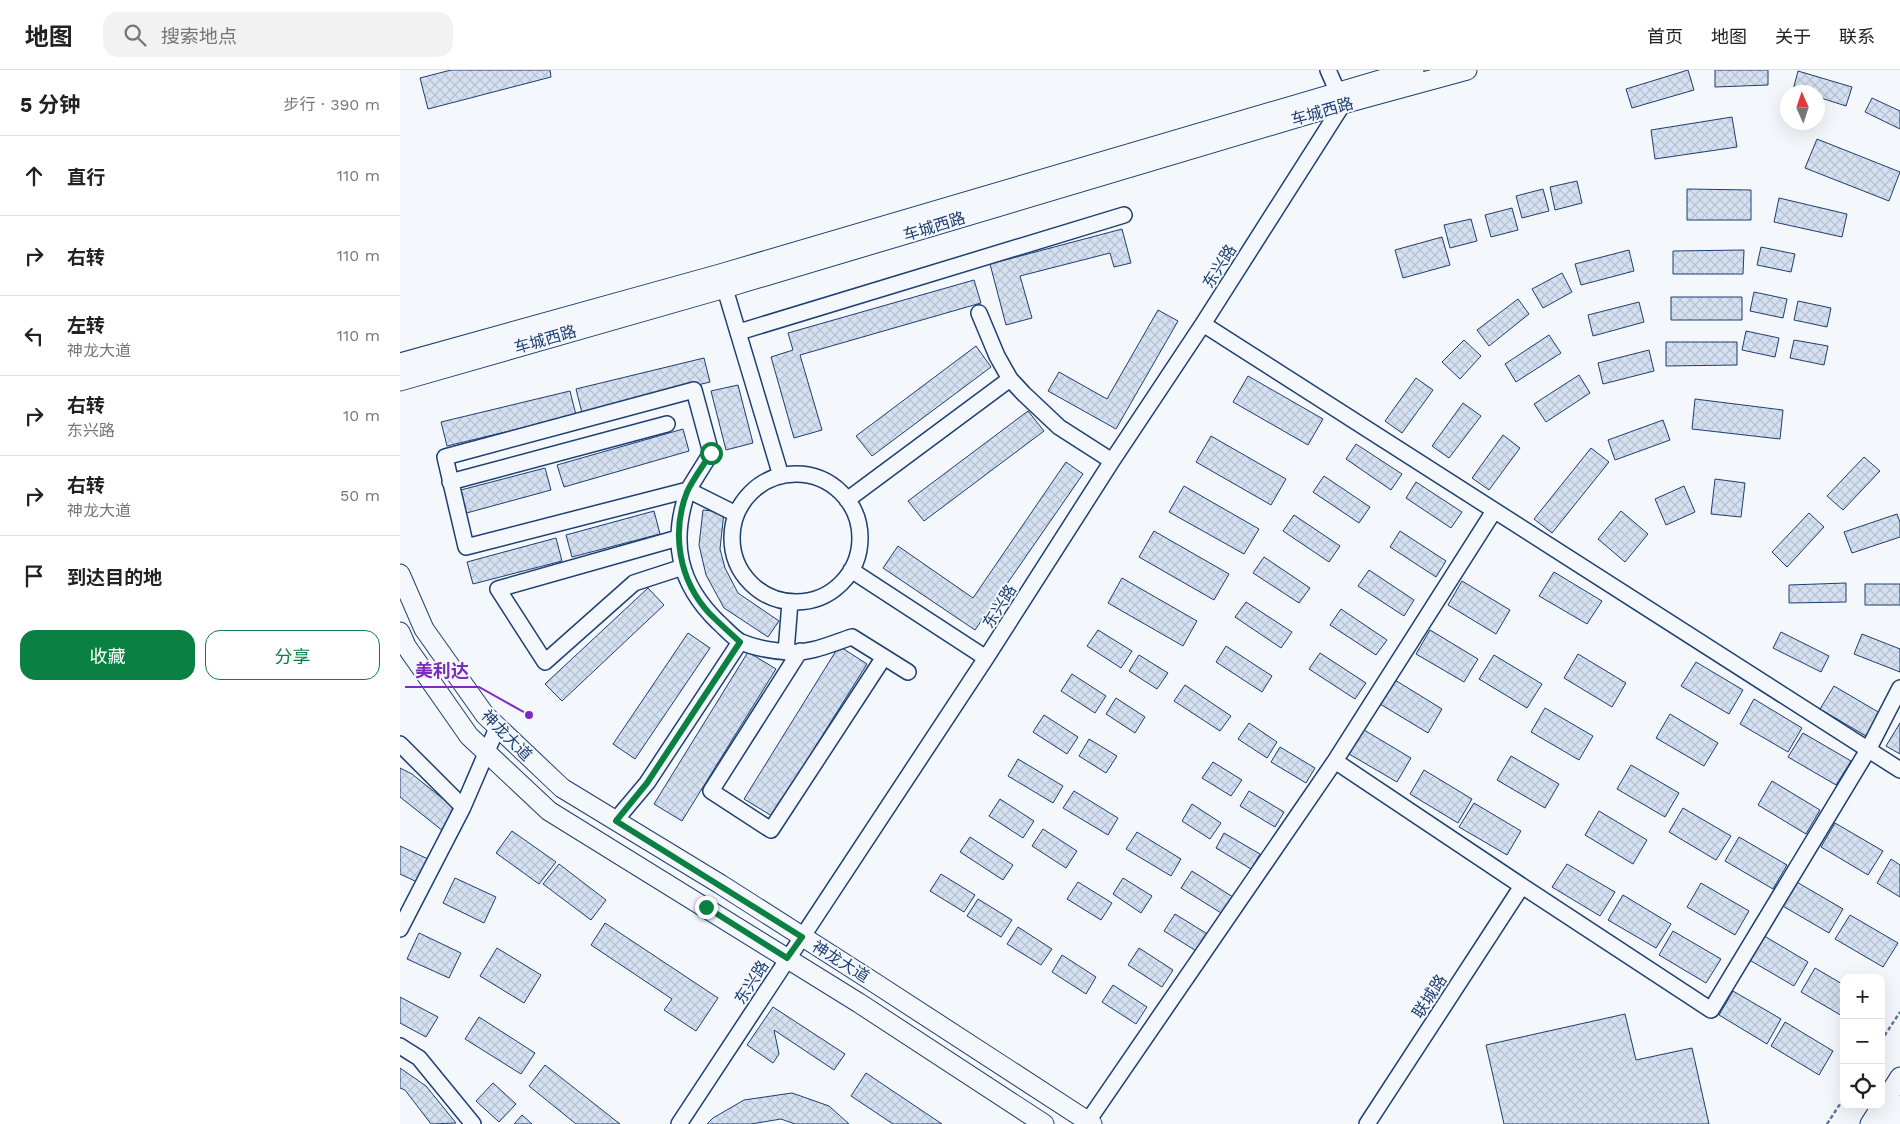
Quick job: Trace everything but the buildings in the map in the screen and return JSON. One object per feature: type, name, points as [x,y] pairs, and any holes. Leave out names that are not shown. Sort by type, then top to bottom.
[{"type":"highway","points":[[1889,1124],[1900,1106]]},
{"type":"main road","name":"车城西路","points":[[1340,98],[1414,70]]},
{"type":"main road","name":"车城西路","points":[[400,381],[723,281],[1340,98],[1467,70]]},
{"type":"main road","name":"车城西路","points":[[400,363],[723,281]]},
{"type":"main road","name":"神龙大道","points":[[400,574],[424,629],[484,716],[562,788],[802,937],[1090,1123]]},
{"type":"main road","name":"神龙大道","points":[[400,632],[406,646],[469,736],[549,811],[787,958],[1044,1124]]},
{"type":"main road","points":[[1870,1124],[1900,1077]]},
{"type":"street","points":[[1328,70],[1340,98]]},
{"type":"street","name":"东兴路","points":[[679,1124],[986,658],[1112,461],[1204,324],[1340,98]]},
{"type":"street","points":[[738,332],[1124,215]]},
{"type":"street","points":[[723,281],[781,476]]},
{"type":"street","points":[[979,313],[997,356],[1010,379],[1059,427],[1112,461]]},
{"type":"street","points":[[1204,324],[1900,770]]},
{"type":"street","points":[[847,500],[1010,379]]},
{"type":"street","points":[[736,514],[688,490],[466,547],[445,457],[694,390],[711,453],[688,490],[681,510],[678,538],[682,567],[690,586],[708,612],[740,642],[764,648],[793,651],[816,649],[852,637],[908,672]]},
{"type":"street","points":[[450,482],[667,424]]},
{"type":"street","points":[[796,474],[811,476],[825,481],[847,500],[859,528],[860,542],[857,557],[851,570],[842,582],[831,591],[812,600],[790,602],[773,598],[758,590],[746,578],[737,564],[732,548],[732,530],[736,514],[747,497],[762,484],[781,476],[796,474]]},
{"type":"street","points":[[1090,1123],[1335,761],[1494,511]]},
{"type":"street","points":[[678,538],[498,589],[545,662],[634,583],[682,567]]},
{"type":"street","points":[[851,570],[986,658]]},
{"type":"street","points":[[790,602],[793,651],[711,791],[772,830],[884,657]]},
{"type":"street","points":[[616,821],[647,783],[740,642]]},
{"type":"street","points":[[1335,761],[1711,1010],[1868,750],[1900,688]]},
{"type":"street","points":[[400,929],[463,807],[497,728]]},
{"type":"street","points":[[400,744],[463,807]]},
{"type":"street","name":"联城路","points":[[1367,1124],[1522,886]]},
{"type":"street","points":[[400,1046],[419,1058],[473,1124]]},
{"type":"path","points":[[1885,1035],[1900,1012]]},
{"type":"path","points":[[1827,1124],[1840,1104]]},
{"type":"place","name":"美利达","points":[[529,715]]},
{"type":"route","points":[[706,907],[787,958],[802,937],[720,884],[616,821],[647,783],[740,642],[708,612],[690,586],[682,567],[678,543],[681,510],[688,490],[711,453]]}]
